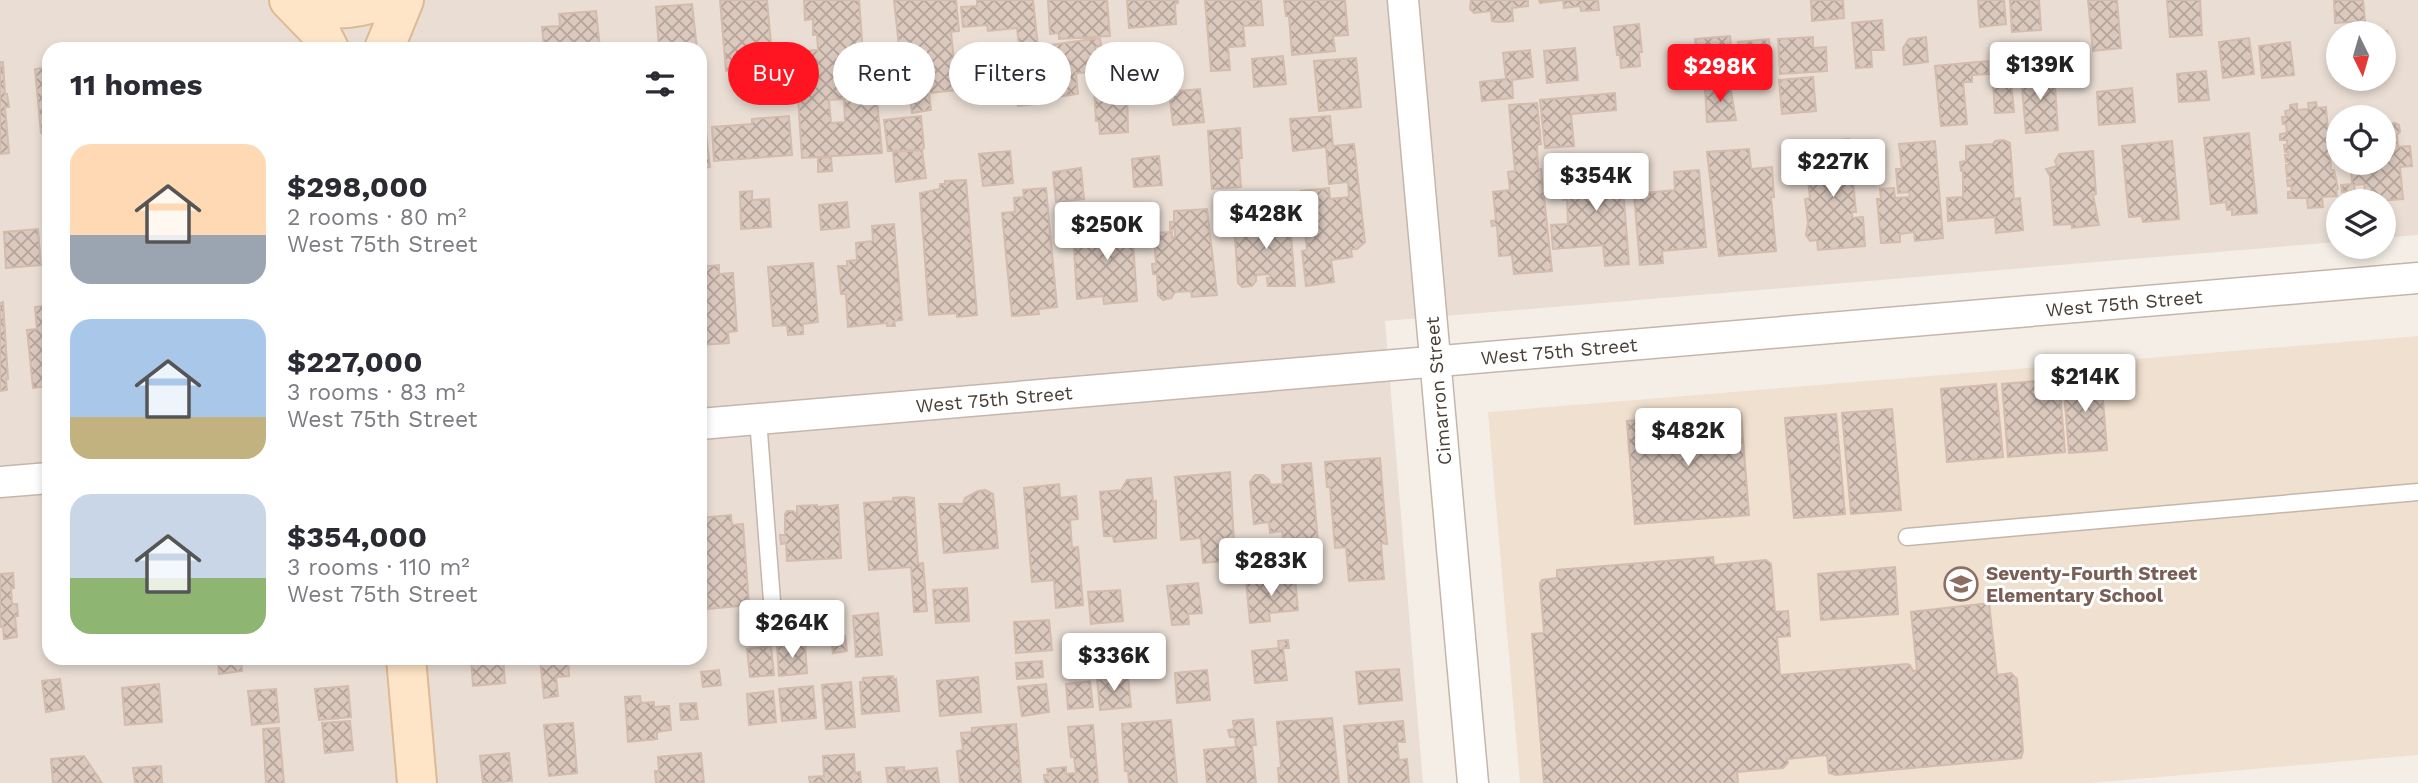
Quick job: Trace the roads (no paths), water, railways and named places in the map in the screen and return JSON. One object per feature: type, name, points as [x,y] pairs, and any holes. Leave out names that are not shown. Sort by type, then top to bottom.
[{"type":"street","points":[[289,0],[321,33],[326,42]]},
{"type":"street","points":[[297,0],[315,8],[347,9],[358,9],[382,0]]},
{"type":"street","points":[[387,42],[404,0]]},
{"type":"street","name":"Cimarron Street","points":[[1403,0],[1473,783]]},
{"type":"street","name":"West 75th Street","points":[[707,423],[2418,278]]},
{"type":"street","points":[[0,482],[42,479]]},
{"type":"street","points":[[407,665],[417,783]]},
{"type":"lane","points":[[758,419],[772,601]]},
{"type":"lane","points":[[1907,537],[2418,492]]},
{"type":"place","name":"Seventy-Fourth Street Elementary School","points":[[1961,584]]}]
